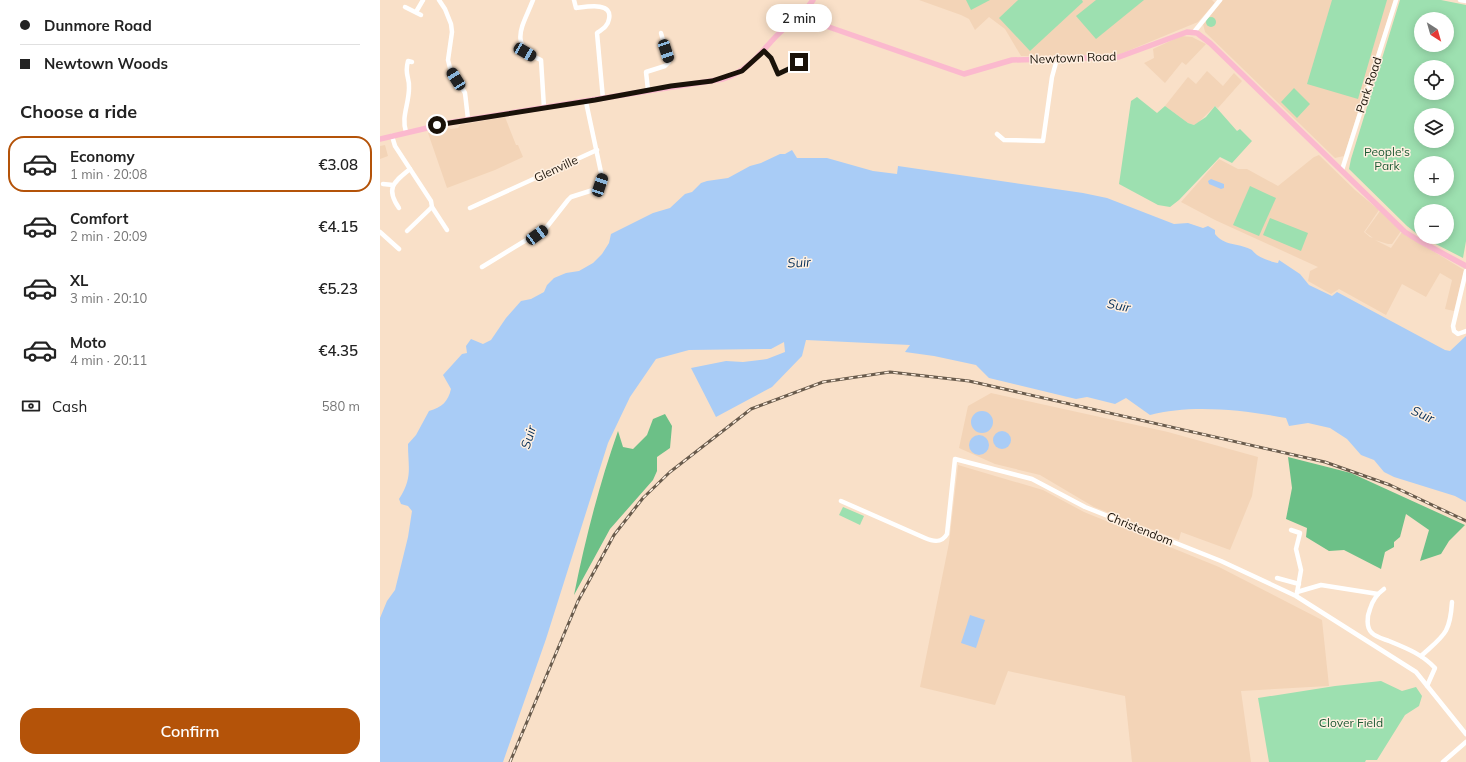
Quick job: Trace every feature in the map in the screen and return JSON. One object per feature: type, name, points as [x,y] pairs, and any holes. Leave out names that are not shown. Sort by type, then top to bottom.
[{"type":"main road","points":[[380,139],[468,119],[586,102],[675,85],[712,81],[728,77],[746,68],[785,28],[803,18],[811,1]]},
{"type":"main road","name":"Newtown Road","points":[[803,18],[962,74],[1009,61],[1121,57],[1181,33],[1194,32]]},
{"type":"main road","points":[[1194,32],[1208,41],[1408,234],[1466,266]]},
{"type":"street","points":[[416,12],[423,0]]},
{"type":"street","points":[[439,0],[446,10],[451,24],[452,38],[448,60],[450,68],[465,93],[468,119]]},
{"type":"street","points":[[533,0],[519,39],[525,52],[540,60],[544,108]]},
{"type":"street","points":[[574,0],[576,8],[604,7],[609,12],[610,16],[607,26],[597,33],[603,99]]},
{"type":"street","points":[[1194,32],[1220,0]]},
{"type":"street","name":"Park Road","points":[[1342,170],[1396,0]]},
{"type":"street","points":[[1460,0],[1466,1]]},
{"type":"street","points":[[405,7],[421,15]]},
{"type":"street","points":[[648,90],[646,72],[665,66],[669,62],[661,33]]},
{"type":"street","points":[[764,51],[771,58],[778,74],[795,66],[805,59]]},
{"type":"street","points":[[997,134],[1004,140],[1043,141],[1052,77],[1057,59]]},
{"type":"street","points":[[406,132],[404,119],[409,88],[405,71],[408,61],[412,62]]},
{"type":"street","points":[[482,267],[546,228],[571,197],[593,190],[600,185],[602,177],[586,102]]},
{"type":"street","points":[[392,136],[395,146],[431,201],[432,207],[447,230]]},
{"type":"street","name":"Glenville","points":[[470,208],[597,150]]},
{"type":"street","points":[[399,208],[392,195],[393,185],[410,169]]},
{"type":"street","points":[[383,184],[393,185]]},
{"type":"street","points":[[407,231],[432,207]]},
{"type":"street","points":[[380,232],[399,249]]},
{"type":"street","points":[[1466,271],[1453,323],[1454,331],[1460,335],[1466,331]]},
{"type":"street","name":"Christendom","points":[[841,501],[925,538],[939,541],[945,538],[947,534],[956,459],[1032,479],[1085,507],[1297,594],[1416,672],[1466,734]]},
{"type":"street","points":[[1290,530],[1300,533],[1296,549],[1301,570],[1297,594]]},
{"type":"street","points":[[1277,578],[1299,584]]},
{"type":"street","points":[[1297,594],[1321,585],[1378,594]]},
{"type":"street","points":[[1384,589],[1378,594],[1367,617],[1370,632],[1414,651],[1435,668],[1428,686]]},
{"type":"street","points":[[1421,656],[1445,634],[1450,621],[1452,602]]},
{"type":"street","points":[[1443,762],[1466,742]]},
{"type":"shaded area","points":[[919,0],[1212,0],[1215,3],[1198,22],[1118,55],[1021,56],[1005,29],[989,17],[975,30],[969,19]]},
{"type":"shaded area","points":[[1223,0],[1394,0],[1344,156],[1335,158],[1205,32],[1203,24]]},
{"type":"shaded area","points":[[1181,36],[1192,37],[1206,44],[1186,65],[1182,62],[1165,83],[1144,63],[1154,58],[1153,49]]},
{"type":"shaded area","points":[[1207,71],[1223,86],[1234,73],[1242,81],[1218,108],[1215,106],[1194,125],[1188,123],[1165,106],[1188,77],[1196,84]]},
{"type":"shaded area","points":[[505,117],[516,145],[518,145],[523,157],[495,170],[447,188],[428,133],[446,127],[451,129],[458,128],[460,125]]},
{"type":"shaded area","points":[[385,145],[388,156],[380,159],[380,146]]},
{"type":"shaded area","points":[[1319,155],[1355,190],[1379,210],[1364,232],[1370,237],[1373,238],[1365,232],[1380,211],[1401,231],[1392,244],[1375,240],[1391,248],[1402,232],[1414,239],[1414,244],[1422,244],[1464,270],[1454,311],[1445,309],[1452,280],[1440,273],[1426,297],[1402,284],[1386,315],[1339,289],[1331,294],[1308,281],[1310,271],[1318,267],[1215,220],[1181,202],[1219,159],[1238,169],[1247,169],[1278,186],[1314,157]]},
{"type":"shaded area","points":[[991,393],[1168,432],[1258,457],[1252,496],[1230,550],[1181,532],[1179,540],[1094,507],[1040,475],[995,464],[959,448],[968,406]]},
{"type":"shaded area","points":[[958,465],[1043,490],[1084,512],[1219,567],[1322,620],[1329,686],[1241,691],[1251,762],[1132,762],[1125,696],[1008,671],[995,705],[920,687],[949,543]]},
{"type":"green space","points":[[966,0],[990,0],[971,10]]},
{"type":"green space","points":[[1018,0],[1082,0],[1083,2],[1030,51],[999,18]]},
{"type":"green space","points":[[1096,0],[1144,0],[1096,39],[1076,16]]},
{"type":"green space","points":[[1332,0],[1387,0],[1358,99],[1307,84]]},
{"type":"green space","name":"People's Park","points":[[1400,0],[1441,0],[1466,5],[1466,241],[1463,258],[1436,244],[1454,244],[1454,204],[1414,204],[1414,232],[1349,169]]},
{"type":"green space","points":[[1209,17],[1213,17],[1215,18],[1215,26],[1209,27],[1206,24],[1206,20]]},
{"type":"green space","points":[[1294,88],[1310,104],[1297,118],[1281,102]]},
{"type":"green space","points":[[1137,97],[1157,113],[1165,106],[1188,123],[1194,125],[1206,117],[1215,106],[1237,131],[1240,129],[1252,141],[1232,163],[1220,157],[1179,200],[1170,207],[1158,205],[1119,184],[1131,101]]},
{"type":"green space","points":[[1250,186],[1276,198],[1259,236],[1233,225]]},
{"type":"green space","points":[[1270,218],[1308,233],[1301,251],[1263,235]]},
{"type":"green space","points":[[665,414],[672,426],[670,448],[657,457],[657,471],[653,480],[610,529],[574,595],[593,513],[618,431],[623,447],[633,449],[647,435],[653,419]]},
{"type":"green space","points":[[1288,457],[1351,473],[1465,525],[1449,541],[1441,554],[1420,561],[1429,530],[1406,514],[1400,537],[1394,542],[1394,547],[1385,552],[1381,569],[1344,550],[1329,551],[1306,537],[1307,528],[1286,519],[1292,488]]},
{"type":"green space","points":[[843,507],[864,516],[860,525],[839,515]]},
{"type":"green space","name":"Clover Field","points":[[1381,681],[1402,691],[1416,687],[1422,696],[1419,706],[1405,715],[1377,760],[1366,760],[1365,762],[1269,762],[1258,698],[1335,686]]},
{"type":"water","name":"Suir","points":[[792,150],[797,158],[827,158],[873,171],[897,174],[898,166],[1083,193],[1107,198],[1174,224],[1188,223],[1203,228],[1208,226],[1215,230],[1215,234],[1223,241],[1250,249],[1262,258],[1278,263],[1279,260],[1300,274],[1309,285],[1332,296],[1337,292],[1445,350],[1450,351],[1466,336],[1466,502],[1455,496],[1394,477],[1384,472],[1374,460],[1361,455],[1347,439],[1330,428],[1308,423],[1289,426],[1286,418],[1218,409],[1183,410],[1150,415],[1126,398],[1115,404],[1087,397],[1076,399],[989,378],[976,365],[934,356],[905,352],[910,345],[806,340],[802,356],[772,387],[716,417],[691,368],[726,361],[743,362],[767,359],[785,352],[784,342],[771,349],[689,350],[656,359],[630,397],[608,443],[546,639],[503,762],[380,762],[380,618],[387,601],[395,590],[408,537],[412,511],[408,506],[401,504],[399,499],[406,484],[409,472],[408,444],[416,435],[429,411],[438,408],[446,401],[450,394],[451,389],[443,375],[462,354],[467,353],[466,346],[471,339],[483,344],[491,340],[506,318],[521,301],[531,299],[544,292],[547,285],[554,278],[566,273],[579,271],[593,263],[602,254],[609,243],[611,234],[653,213],[670,208],[685,194],[692,192],[701,183],[728,178],[750,166],[761,163],[780,154],[785,154]]},
{"type":"water","points":[[1211,179],[1224,184],[1224,188],[1221,189],[1209,184],[1208,181]]},
{"type":"water","points":[[982,411],[990,414],[993,422],[990,430],[982,433],[974,430],[971,422],[974,414]]},
{"type":"water","points":[[998,431],[1006,431],[1011,436],[1009,447],[1006,449],[998,449],[993,444],[993,436]]},
{"type":"water","points":[[979,435],[986,438],[989,445],[986,452],[979,455],[972,452],[969,445],[972,438]]},
{"type":"water","points":[[970,615],[985,620],[976,648],[961,643]]},
{"type":"railway","points":[[510,762],[578,601],[614,535],[643,498],[670,472],[751,409],[823,382],[890,372],[969,381],[1325,462],[1390,485],[1466,521]]},
{"type":"route","points":[[437,125],[595,100],[671,86],[712,81],[728,77],[742,71],[754,62],[764,51],[771,58],[778,74],[795,66],[799,62]]}]
